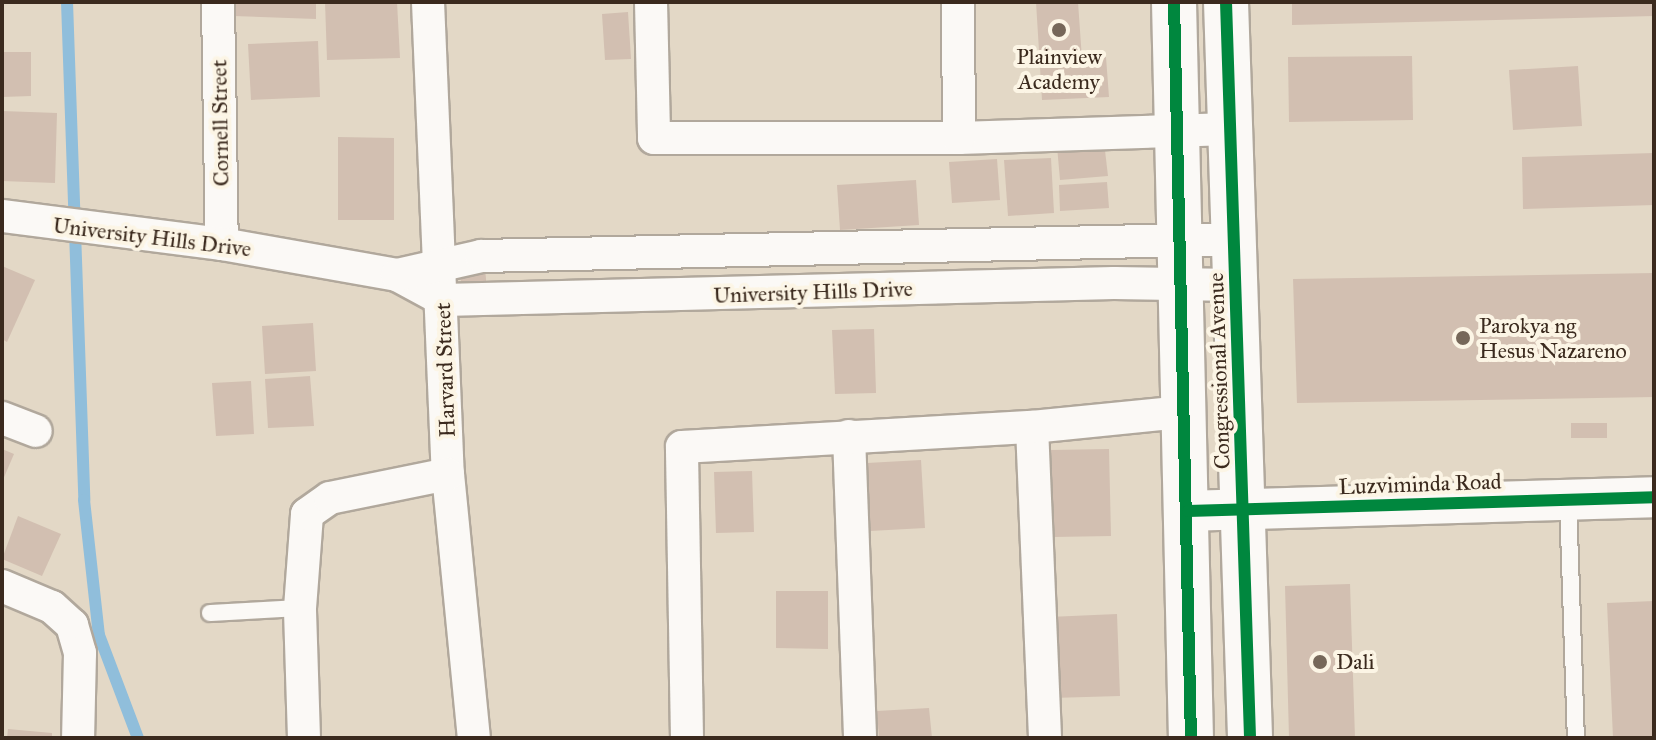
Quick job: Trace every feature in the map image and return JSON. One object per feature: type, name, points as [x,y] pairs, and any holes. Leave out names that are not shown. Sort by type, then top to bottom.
[{"type":"main road","name":"Congressional Avenue","points":[[1174,2],[1191,738]]},
{"type":"main road","name":"Congressional Avenue","points":[[1226,2],[1250,738]]},
{"type":"street","name":"Cornell Street","points":[[218,2],[222,244]]},
{"type":"street","name":"Harvard Street","points":[[428,2],[448,474],[474,738]]},
{"type":"street","points":[[651,2],[654,138],[959,138],[1229,129]]},
{"type":"street","points":[[958,2],[959,138]]},
{"type":"street","name":"University Hills Drive","points":[[15,219],[222,244],[397,275],[443,300],[1180,283],[1235,285]]},
{"type":"street","name":"University Hills Drive","points":[[397,275],[441,261],[481,256],[1234,239]]},
{"type":"street","points":[[687,738],[682,447],[1032,427],[1182,412]]},
{"type":"street","points":[[2,418],[36,431]]},
{"type":"street","points":[[1032,427],[1045,738]]},
{"type":"street","points":[[849,436],[860,738]]},
{"type":"street","points":[[304,738],[300,608],[307,514],[316,504],[448,474]]},
{"type":"street","name":"Luzviminda Road","points":[[1188,511],[1654,497]]},
{"type":"street","points":[[2,586],[52,607],[72,625],[80,653],[78,738]]},
{"type":"lane","points":[[1568,500],[1576,738]]},
{"type":"lane","points":[[210,613],[300,608]]},
{"type":"building","points":[[234,2],[316,2],[316,19],[233,16]]},
{"type":"building","points":[[325,2],[397,2],[400,58],[327,60]]},
{"type":"building","name":"Plainview Academy","points":[[1036,2],[1078,2],[1082,59],[1106,57],[1109,97],[1042,100]]},
{"type":"building","points":[[1292,2],[1654,2],[1654,16],[1292,25]]},
{"type":"building","points":[[628,12],[631,59],[605,60],[602,14]]},
{"type":"building","points":[[318,41],[320,97],[251,100],[248,44]]},
{"type":"building","points":[[2,52],[31,52],[31,96],[2,97]]},
{"type":"building","points":[[1412,56],[1413,120],[1289,122],[1288,57]]},
{"type":"building","points":[[1578,66],[1582,126],[1513,130],[1509,70]]},
{"type":"building","points":[[2,111],[57,113],[55,183],[2,181]]},
{"type":"building","points":[[338,137],[394,138],[394,220],[338,220]]},
{"type":"building","points":[[1104,142],[1108,176],[1060,180],[1057,146]]},
{"type":"building","points":[[1654,153],[1654,205],[1523,209],[1522,157]]},
{"type":"building","points":[[1051,158],[1054,213],[1008,216],[1004,160]]},
{"type":"building","points":[[997,159],[1000,200],[952,203],[949,162]]},
{"type":"building","points":[[916,180],[919,225],[840,230],[837,185]]},
{"type":"building","points":[[1107,182],[1109,208],[1060,211],[1059,185]]},
{"type":"building","points":[[2,266],[35,280],[7,342],[2,339]]},
{"type":"building","points":[[485,268],[487,290],[462,292],[460,271]]},
{"type":"building","points":[[1654,273],[1654,397],[1297,403],[1293,279]]},
{"type":"building","points":[[313,323],[316,371],[265,374],[262,326]]},
{"type":"building","points":[[874,329],[876,393],[835,394],[832,330]]},
{"type":"building","points":[[310,376],[314,426],[268,428],[265,379]]},
{"type":"building","points":[[251,381],[254,434],[216,436],[212,383]]},
{"type":"building","points":[[1571,423],[1607,423],[1607,438],[1571,438]]},
{"type":"building","points":[[2,449],[14,454],[2,482]]},
{"type":"building","points":[[1109,449],[1111,536],[1054,537],[1051,450]]},
{"type":"building","points":[[921,460],[925,528],[870,531],[867,463]]},
{"type":"building","points":[[752,471],[754,532],[716,533],[714,472]]},
{"type":"building","points":[[18,516],[61,534],[42,576],[2,559]]},
{"type":"building","name":"Dali","points":[[1350,584],[1355,738],[1289,738],[1285,586]]},
{"type":"building","points":[[776,591],[828,591],[828,649],[776,648]]},
{"type":"building","points":[[1654,601],[1654,738],[1613,738],[1607,603]]},
{"type":"building","points":[[1117,614],[1120,696],[1052,698],[1049,617]]},
{"type":"building","points":[[929,708],[932,738],[879,738],[877,711]]},
{"type":"building","points":[[8,729],[52,733],[52,738],[7,738]]},
{"type":"waterway","points":[[67,2],[84,500],[99,635],[138,738]]},
{"type":"cycle path","points":[[1174,2],[1191,738]]},
{"type":"cycle path","points":[[1226,2],[1250,738]]},
{"type":"cycle path","points":[[1188,511],[1654,497]]},
{"type":"place","name":"Plainview Academy","points":[[1059,30]]},
{"type":"place","name":"Parokya ng Hesus Nazareno","points":[[1463,338]]},
{"type":"place","name":"Dali","points":[[1320,662]]}]
